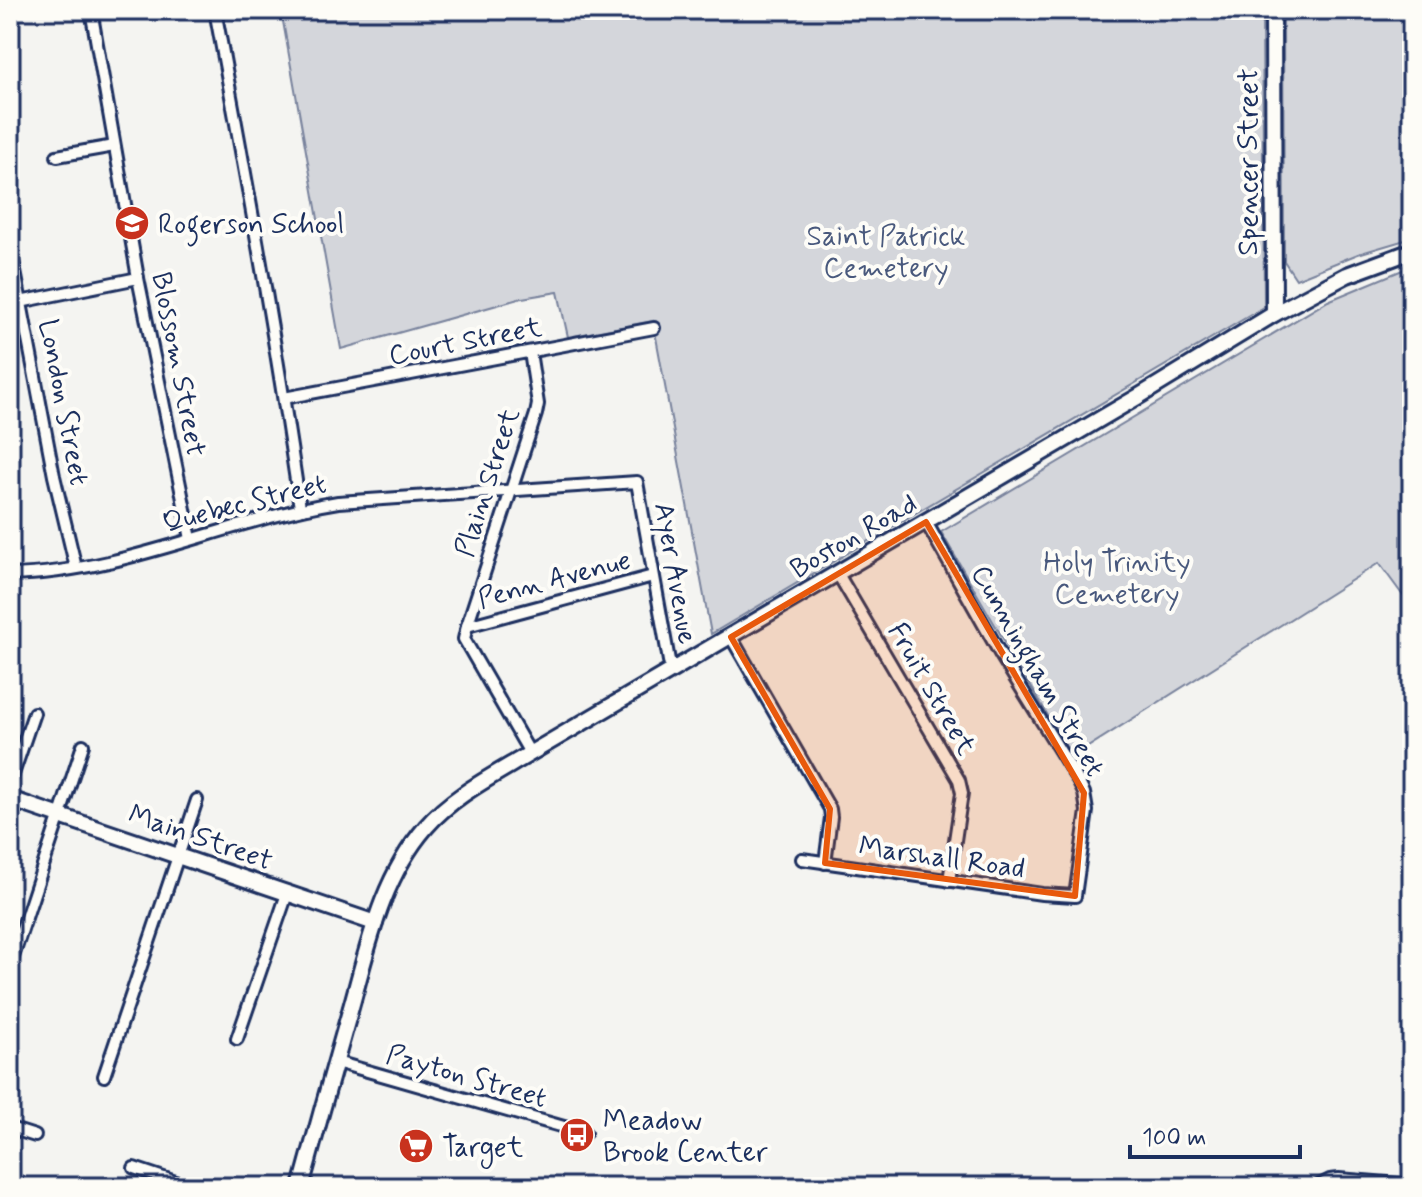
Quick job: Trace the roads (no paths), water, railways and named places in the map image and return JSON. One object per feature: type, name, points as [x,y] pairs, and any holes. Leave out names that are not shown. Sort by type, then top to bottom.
[{"type":"main road","name":"Spencer Street","points":[[1273,10],[1274,314]]},
{"type":"main road","name":"Boston Road","points":[[375,923],[386,890],[405,855],[428,825],[470,790],[1274,314],[1347,275],[1412,251]]},
{"type":"main road","name":"Main Street","points":[[10,799],[375,923]]},
{"type":"main road","points":[[301,1187],[375,923]]},
{"type":"street","name":"Blossom Street","points":[[91,10],[138,278],[191,539]]},
{"type":"street","points":[[215,10],[284,398],[300,508]]},
{"type":"street","points":[[57,156],[114,146]]},
{"type":"street","name":"London Street","points":[[10,245],[16,303],[76,568]]},
{"type":"street","points":[[16,303],[138,278]]},
{"type":"street","name":"Court Street","points":[[284,398],[654,328]]},
{"type":"street","name":"Plain Street","points":[[467,626],[538,404],[530,352]]},
{"type":"street","name":"Quebec Street","points":[[10,575],[41,575],[76,568],[300,508],[338,502],[637,482]]},
{"type":"street","name":"Ayer Avenue","points":[[637,482],[671,672]]},
{"type":"street","name":"Cunningham Street","points":[[926,522],[996,648],[1084,793],[1087,811],[1075,896]]},
{"type":"street","name":"Fruit Street","points":[[838,574],[959,780],[962,793],[949,881]]},
{"type":"street","name":"Penn Avenue","points":[[467,626],[653,576]]},
{"type":"street","points":[[467,626],[465,644],[530,753]]},
{"type":"street","points":[[731,637],[827,802],[831,817],[825,863]]},
{"type":"street","points":[[10,783],[34,713]]},
{"type":"street","points":[[10,966],[83,745]]},
{"type":"street","points":[[104,1076],[197,800]]},
{"type":"street","name":"Marshall Road","points":[[802,859],[1042,894],[1075,896]]},
{"type":"street","points":[[237,1039],[287,894]]},
{"type":"street","name":"Payton Street","points":[[336,1062],[585,1133]]},
{"type":"street","points":[[10,1128],[35,1136]]},
{"type":"street","points":[[134,1168],[191,1187]]},
{"type":"street","points":[[1316,1187],[1339,1179],[1412,1185]]},
{"type":"place","name":"Rogerson School","points":[[132,223]]},
{"type":"place","name":"Meadow Brook Center","points":[[577,1135]]},
{"type":"place","name":"Target","points":[[416,1146]]},
{"type":"park label","name":"Saint Patrick Cemetery","points":[[886,251]]},
{"type":"park label","name":"Holy Trinity Cemetery","points":[[1117,577]]}]
